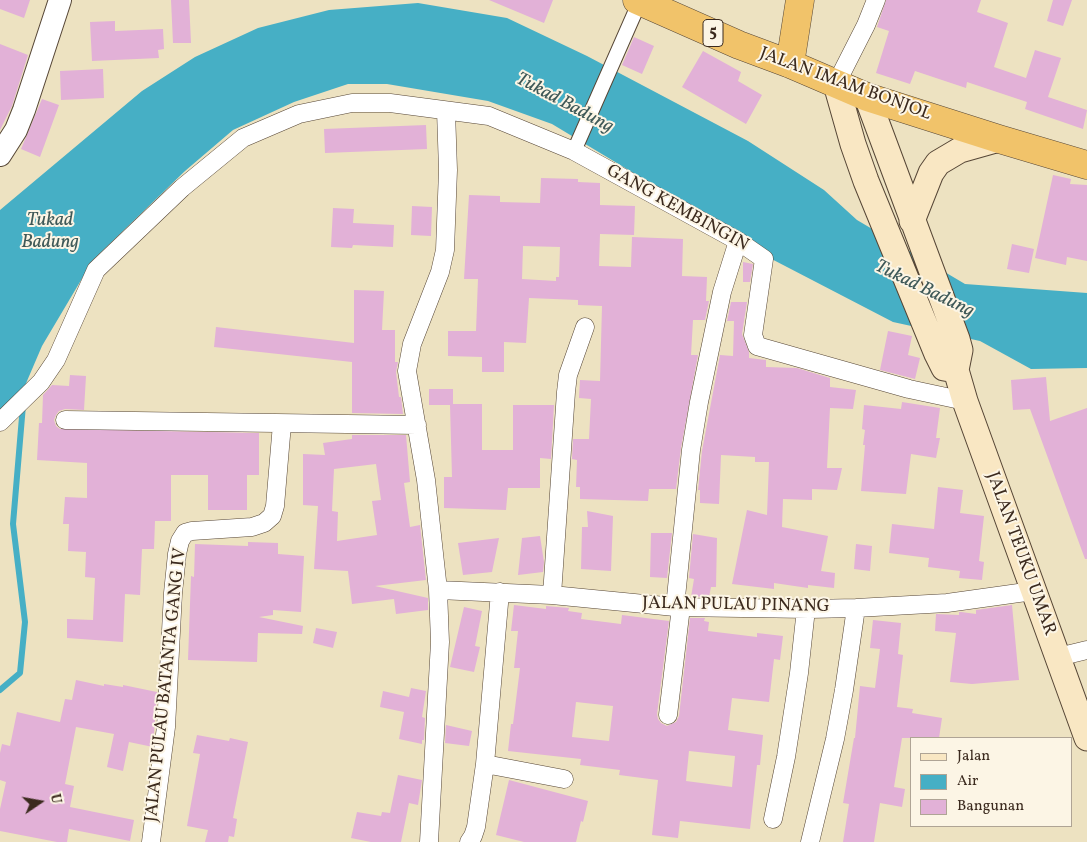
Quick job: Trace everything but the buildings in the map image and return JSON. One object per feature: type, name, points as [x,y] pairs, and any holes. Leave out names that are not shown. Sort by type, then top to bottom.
[{"type":"highway","points":[[790,64],[800,0]]},
{"type":"highway","name":"JALAN IMAM BONJOL","points":[[638,1],[739,45],[790,64],[867,97],[1087,165]]},
{"type":"main road","points":[[836,84],[866,182],[937,354],[944,368],[956,370]]},
{"type":"main road","name":"JALAN TEUKU UMAR","points":[[867,97],[960,350],[956,370],[965,401],[1087,738]]},
{"type":"main road","points":[[914,225],[931,173],[938,163],[960,150],[999,139]]},
{"type":"street","points":[[0,155],[16,130],[24,110],[60,0]]},
{"type":"street","points":[[836,84],[866,25],[876,0]]},
{"type":"street","points":[[575,149],[638,1]]},
{"type":"street","name":"GANG KEMBINGIN","points":[[0,422],[41,382],[56,360],[96,270],[182,188],[243,138],[299,114],[352,103],[390,103],[489,116],[575,149],[738,241],[764,259],[753,334],[758,346],[909,389],[965,401]]},
{"type":"street","points":[[429,842],[440,642],[438,590],[428,500],[409,385],[408,360],[420,321],[440,272],[445,250],[448,170],[446,111]]},
{"type":"street","points":[[668,715],[691,450],[698,402],[722,292],[738,241]]},
{"type":"street","points":[[552,595],[568,375],[585,328]]},
{"type":"street","points":[[65,420],[416,425]]},
{"type":"street","name":"JALAN PULAU BATANTA GANG IV","points":[[151,842],[166,727],[173,593],[176,554],[180,541],[185,533],[192,531],[252,528],[264,523],[272,516],[276,506],[282,424]]},
{"type":"street","name":"JALAN PULAU PINANG","points":[[438,590],[552,595],[678,607],[806,609],[947,603],[1033,591]]},
{"type":"street","points":[[469,842],[476,827],[485,764],[500,592]]},
{"type":"street","points":[[810,842],[835,739],[856,608]]},
{"type":"street","points":[[773,819],[786,758],[800,673],[806,609]]},
{"type":"street","points":[[1058,657],[1087,650]]},
{"type":"street","points":[[485,764],[564,779]]},
{"type":"water","name":"Tukad Badung","points":[[418,3],[507,18],[587,56],[748,141],[824,190],[857,220],[965,284],[1087,293],[1087,368],[1031,369],[980,341],[893,322],[760,253],[680,201],[552,124],[488,101],[387,84],[348,84],[294,102],[233,130],[185,171],[93,260],[42,346],[24,388],[0,414],[0,210],[142,91],[195,57],[258,28],[329,10]]},
{"type":"waterway","points":[[0,690],[20,673],[25,622],[13,524],[23,405]]}]
